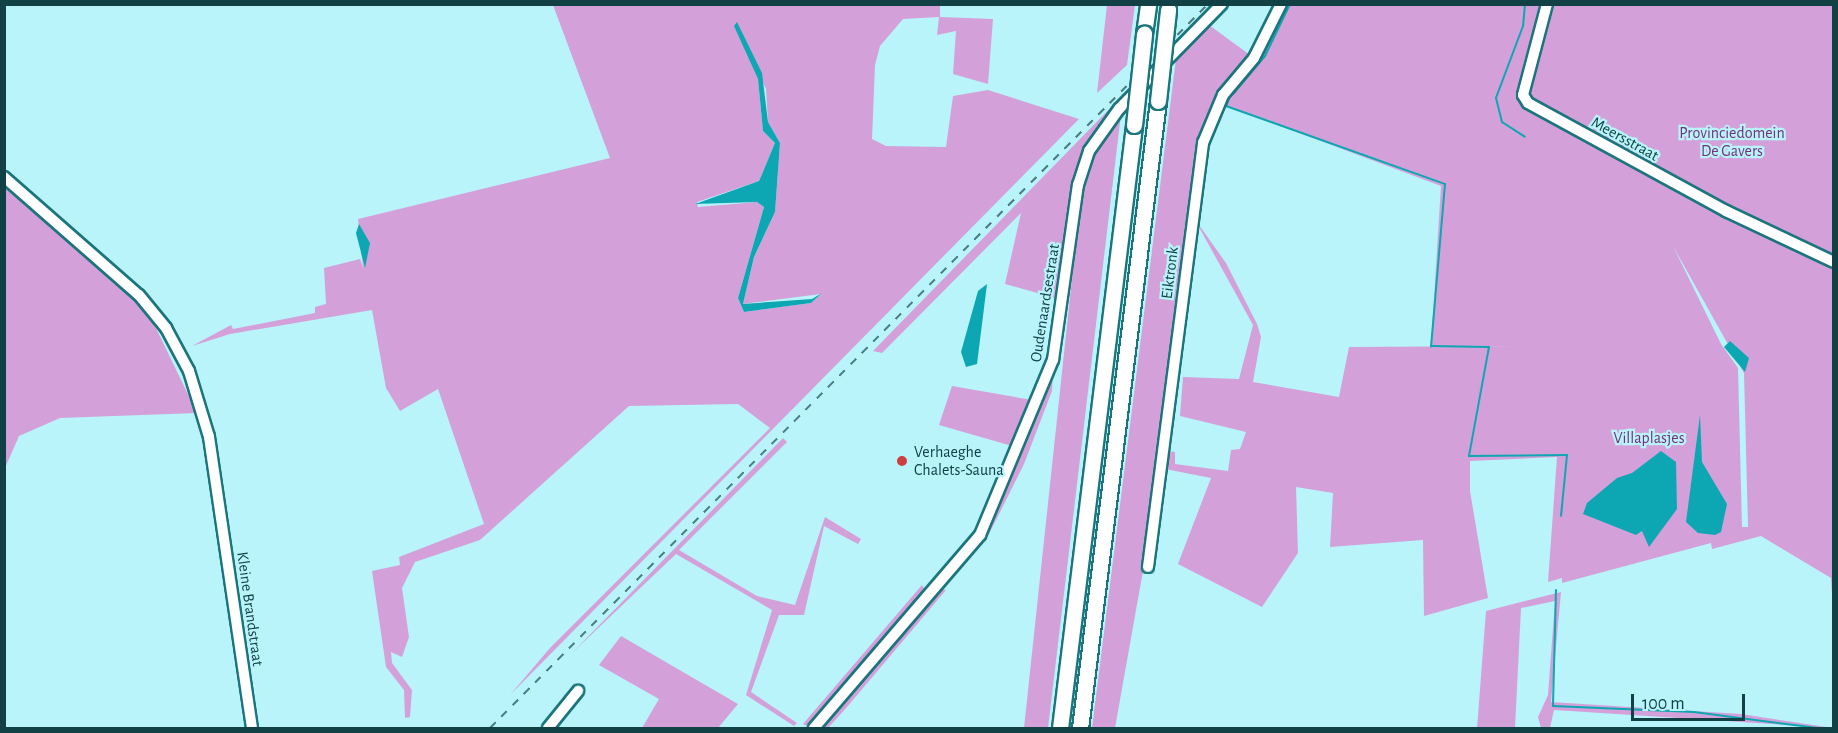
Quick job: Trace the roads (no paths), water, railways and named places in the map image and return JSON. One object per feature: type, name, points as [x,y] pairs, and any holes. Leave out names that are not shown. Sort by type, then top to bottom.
[{"type":"highway","points":[[1060,729],[1148,4]]},
{"type":"highway","points":[[1080,729],[1168,7]]},
{"type":"street","name":"Oudenaardsestraat","points":[[814,729],[980,535],[1053,360],[1078,185],[1089,151],[1119,109],[1222,4]]},
{"type":"street","name":"Eiktronk","points":[[1148,567],[1203,143],[1223,95],[1258,51],[1281,4]]},
{"type":"street","name":"Meersstraat","points":[[1547,4],[1523,95],[1528,103],[1726,211],[1833,262]]},
{"type":"street","name":"Kleine Brandstraat","points":[[4,177],[125,281],[166,328],[197,388],[218,494],[252,729]]},
{"type":"street","points":[[548,729],[578,691]]},
{"type":"water","points":[[737,22],[762,73],[768,122],[780,143],[775,212],[754,257],[743,304],[812,299],[822,293],[811,303],[744,312],[738,298],[764,207],[757,202],[695,204],[759,181],[775,143],[763,131],[758,79],[734,26]]},
{"type":"water","points":[[359,224],[370,243],[365,268],[356,233]]},
{"type":"water","points":[[987,284],[977,364],[966,367],[961,352],[978,291]]},
{"type":"water","points":[[1730,341],[1749,358],[1745,372],[1724,347]]},
{"type":"water","points":[[1700,415],[1702,462],[1727,504],[1721,532],[1715,535],[1698,533],[1686,522]]},
{"type":"water","points":[[1661,451],[1676,462],[1677,509],[1649,547],[1642,531],[1636,535],[1583,514],[1587,503],[1617,478],[1632,473]]},
{"type":"waterway","points":[[1233,94],[1265,56],[1290,4]]},
{"type":"waterway","points":[[1525,4],[1523,26],[1496,98],[1502,122],[1525,137]]},
{"type":"waterway","points":[[1229,99],[1226,106],[1445,184],[1431,346],[1489,347],[1469,456],[1567,455],[1561,516]]},
{"type":"waterway","points":[[1556,590],[1553,706],[1694,712],[1818,728]]},
{"type":"railway","points":[[490,728],[1208,4]]},
{"type":"place","name":"Verhaeghe Chalets-Sauna","points":[[902,461]]},
{"type":"park label","name":"Provinciedomein De Gavers","points":[[1732,142]]},
{"type":"park label","name":"Villaplasjes","points":[[1649,438]]}]
